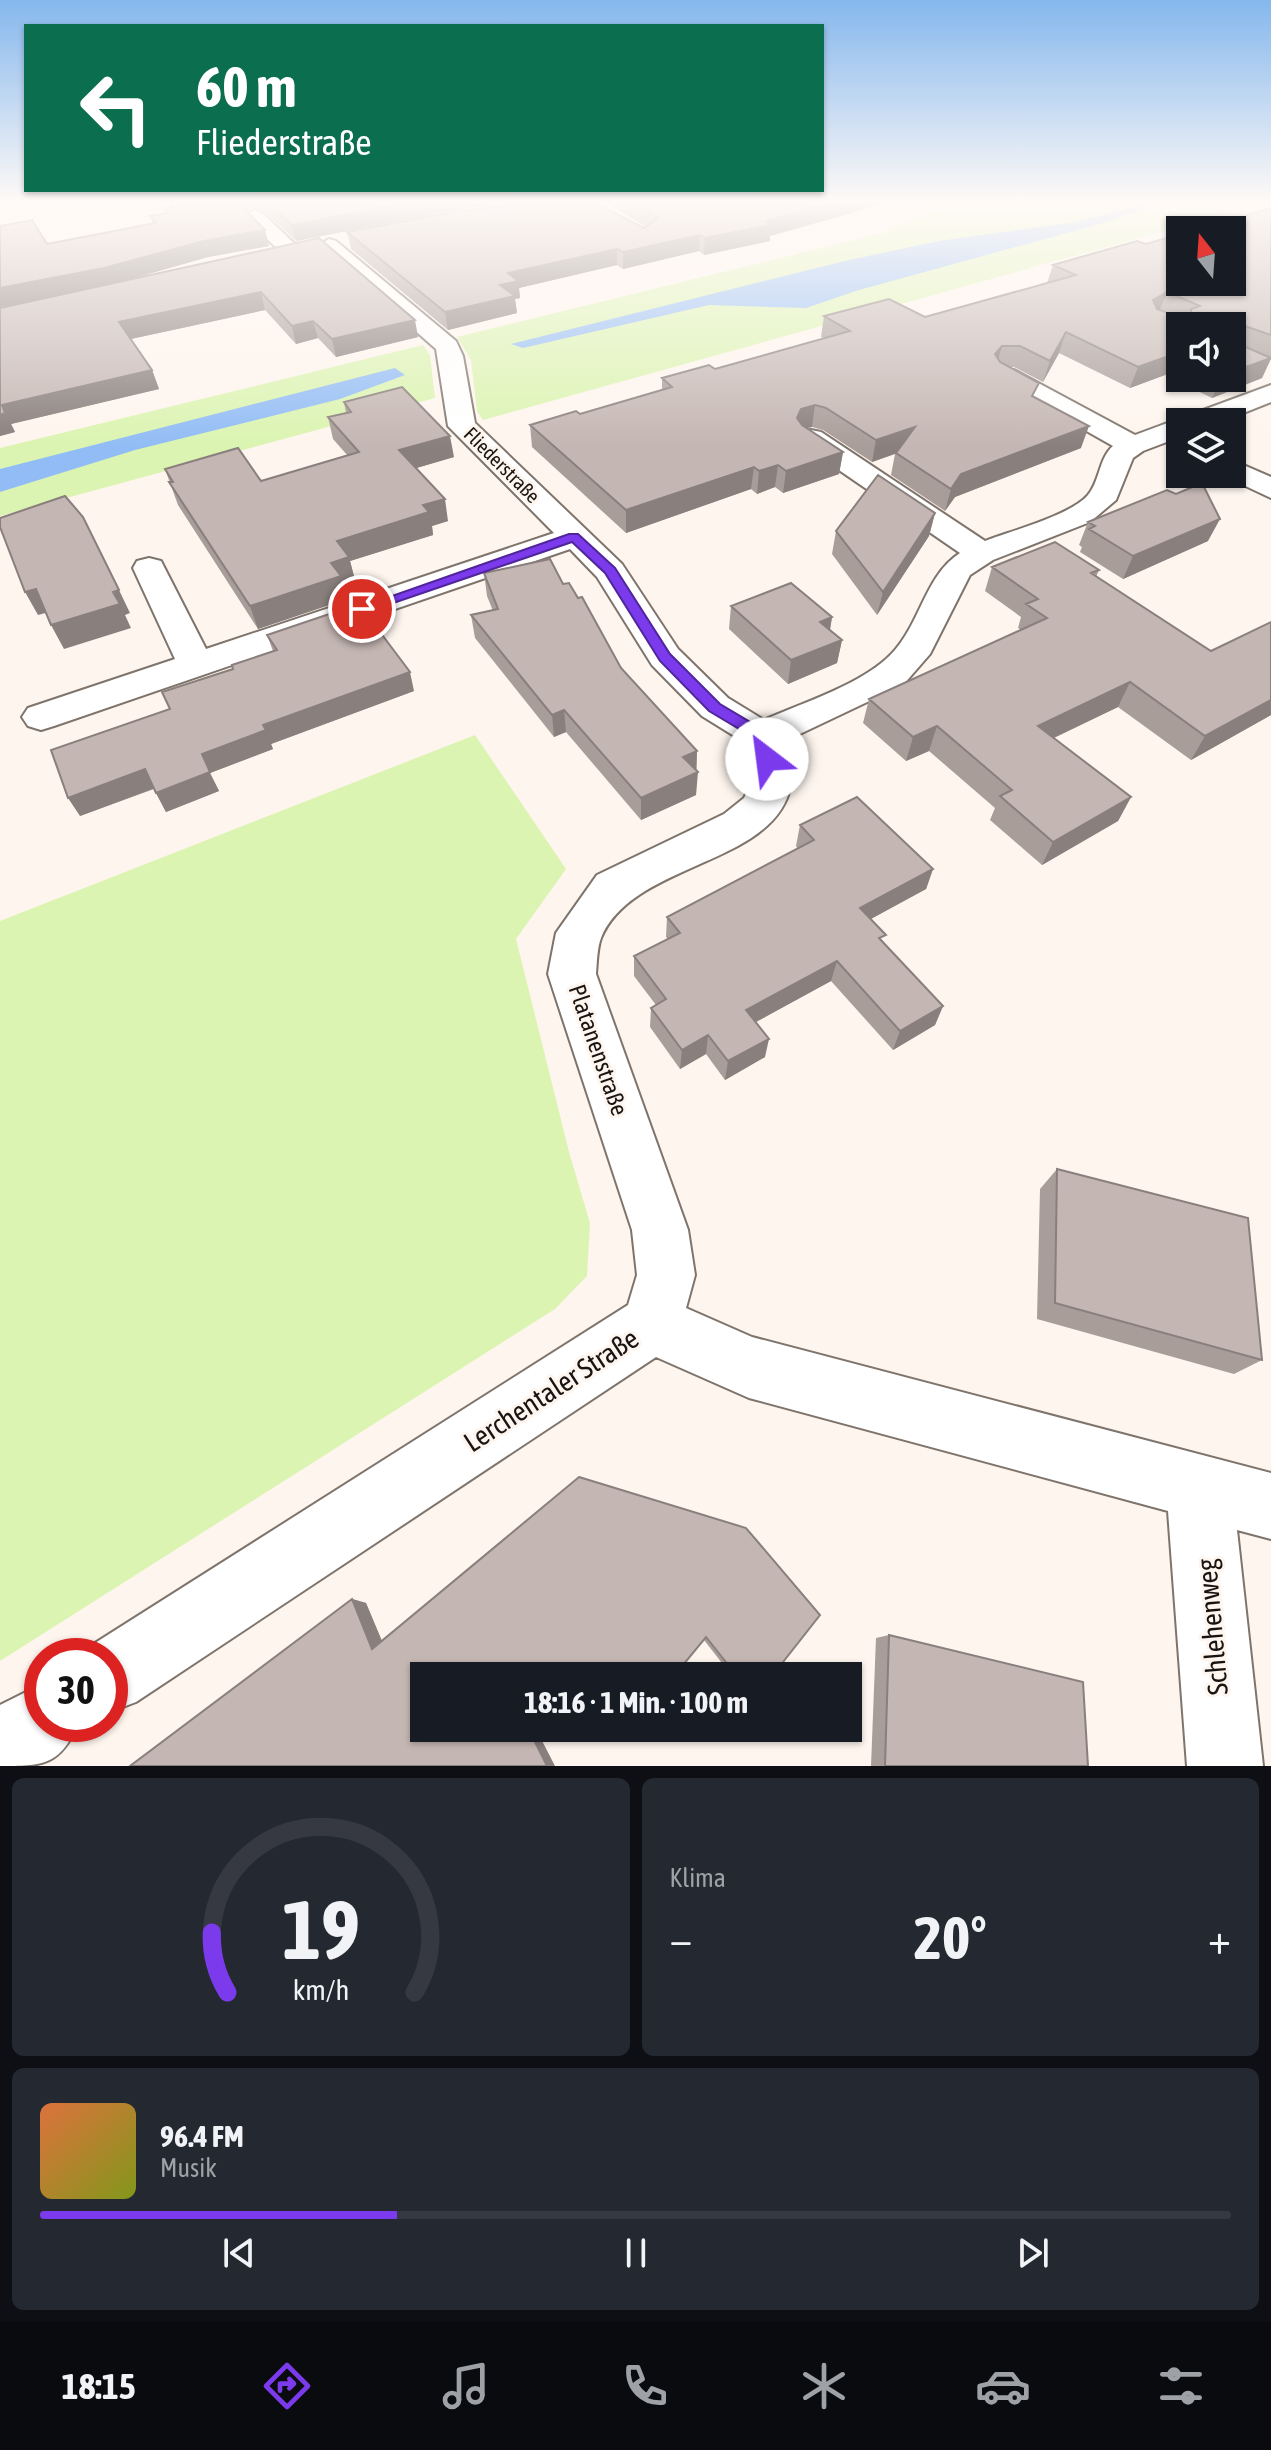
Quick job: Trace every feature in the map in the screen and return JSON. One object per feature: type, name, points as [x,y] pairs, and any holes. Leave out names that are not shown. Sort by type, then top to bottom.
[{"type":"street","name":"Fliederstraße","points":[[373,282],[447,346],[452,356],[457,414],[462,426],[610,571],[665,657],[715,707],[762,736]]},
{"type":"street","points":[[1005,375],[1133,445]]},
{"type":"street","points":[[1233,408],[1271,393]]},
{"type":"street","points":[[762,736],[890,677],[912,654],[957,569],[982,553],[1041,544],[1101,500],[1120,454],[1133,445],[1166,437]]},
{"type":"street","points":[[811,438],[982,553]]},
{"type":"street","points":[[1246,476],[1271,489]]},
{"type":"street","points":[[41,717],[574,537]]},
{"type":"street","points":[[149,568],[196,666]]},
{"type":"street","name":"Platanenstraße","points":[[652,1324],[666,1275],[660,1230],[572,974],[579,933],[613,887],[739,825],[760,807],[771,783],[762,736]]},
{"type":"street","name":"Lerchentaler Straße","points":[[128,1664],[652,1324],[749,1367],[1271,1506]]},
{"type":"street","name":"Schlehenweg","points":[[1199,1488],[1225,1766]]},
{"type":"street","points":[[0,1748],[24,1733]]},
{"type":"green space","points":[[681,282],[979,282],[483,420],[477,411],[471,360],[457,337]]},
{"type":"green space","points":[[423,345],[430,355],[435,398],[0,516],[0,448]]},
{"type":"green space","points":[[475,735],[566,869],[516,939],[569,1152],[590,1223],[587,1276],[555,1309],[36,1638],[24,1638],[24,1646],[0,1661],[0,921]]},
{"type":"water","points":[[759,282],[887,282],[806,308],[709,305],[523,348],[511,344]]},
{"type":"water","points":[[395,368],[405,375],[340,399],[135,450],[0,492],[0,469]]},
{"type":"building","points":[[0,282],[29,282],[0,288]]},
{"type":"building","points":[[117,282],[371,282],[415,320],[332,339],[313,321],[292,326],[261,292],[119,322],[152,370],[2,405],[5,413],[0,415],[0,308]]},
{"type":"building","points":[[409,282],[512,282],[500,285],[515,296],[445,312]]},
{"type":"building","points":[[1049,282],[1166,282],[1166,293],[1153,300],[1157,309],[1166,312],[1166,357],[1138,367],[1066,332],[1050,361],[1020,346],[1002,346],[995,354],[1000,362],[1039,383],[1032,396],[1089,426],[961,474],[951,489],[896,453],[915,427],[876,440],[826,408],[815,405],[801,409],[797,418],[802,425],[843,452],[786,471],[778,465],[759,471],[754,467],[626,510],[530,425],[672,387],[662,378],[709,365],[715,369],[850,331],[824,316],[889,299],[925,317]]},
{"type":"building","points":[[1246,282],[1271,282],[1271,335],[1246,326],[1246,312],[1191,312],[1191,309],[1200,306],[1176,296],[1246,296]]},
{"type":"building","points":[[1246,347],[1271,358],[1246,367]]},
{"type":"building","points":[[402,387],[450,436],[399,450],[445,499],[423,505],[429,512],[337,541],[349,557],[331,563],[341,576],[250,606],[169,482],[173,482],[165,469],[238,448],[261,481],[359,452],[328,417],[351,412],[344,402]]},
{"type":"building","points":[[878,475],[935,513],[883,592],[836,531]]},
{"type":"building","points":[[1190,488],[1204,488],[1220,519],[1133,556],[1089,529],[1095,526],[1088,522],[1167,490],[1176,494]]},
{"type":"building","points":[[65,496],[83,517],[119,590],[113,592],[120,604],[51,625],[36,589],[25,592],[0,527],[0,518]]},
{"type":"building","points":[[1055,542],[1099,570],[1091,573],[1211,651],[1271,622],[1271,700],[1205,736],[1130,682],[1038,726],[1131,797],[1053,842],[1000,796],[1012,790],[937,726],[913,737],[869,699],[1047,618],[1026,604],[1038,599],[992,567]]},
{"type":"building","points":[[550,559],[563,584],[569,583],[578,598],[582,597],[621,668],[697,751],[683,757],[698,772],[641,798],[564,710],[552,715],[471,615],[498,609],[484,573]]},
{"type":"building","points":[[791,583],[832,617],[820,622],[842,640],[791,660],[731,606]]},
{"type":"building","points":[[359,604],[410,672],[263,725],[266,730],[202,754],[210,772],[156,793],[145,769],[68,798],[51,750],[170,709],[162,692],[233,669],[232,665],[277,650],[267,635]]},
{"type":"building","points":[[857,797],[933,869],[860,908],[886,935],[879,938],[943,1006],[900,1031],[837,961],[746,1010],[769,1039],[728,1061],[708,1035],[682,1050],[651,1008],[666,999],[634,956],[680,933],[667,917],[814,840],[800,825]]},
{"type":"building","points":[[1057,1169],[1248,1218],[1262,1360],[1055,1303]]},
{"type":"building","points":[[579,1477],[746,1528],[820,1615],[783,1662],[726,1662],[706,1637],[685,1662],[410,1662],[410,1742],[535,1742],[547,1766],[130,1766],[352,1599],[372,1649]]},
{"type":"building","points":[[889,1635],[1083,1682],[1088,1766],[885,1766]]},
{"type":"route","points":[[362,609],[574,537],[610,571],[665,657],[715,707],[762,736],[767,759]]}]
